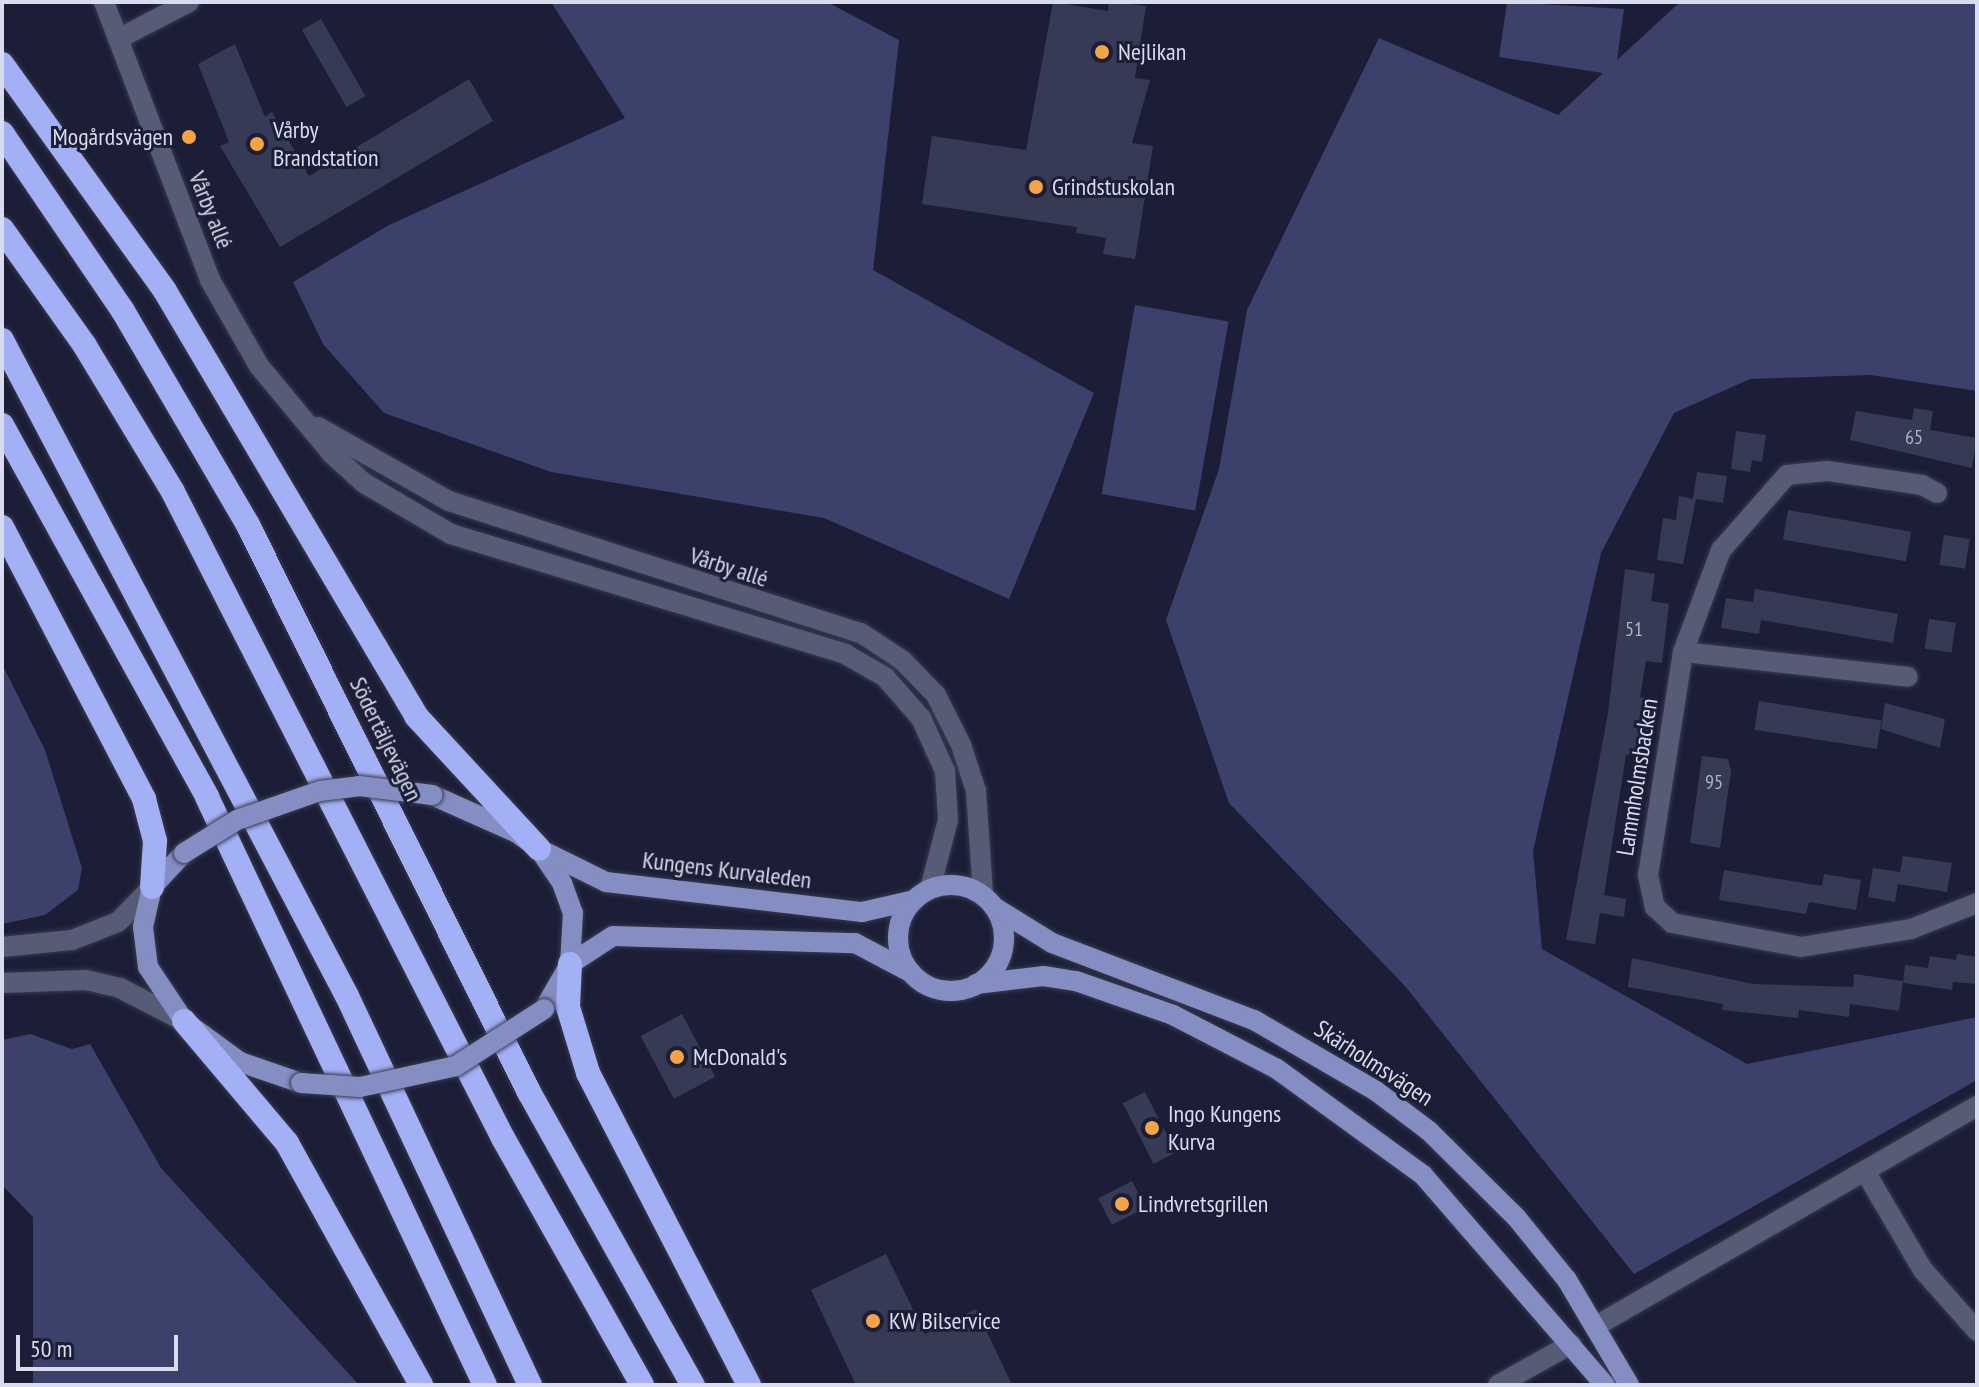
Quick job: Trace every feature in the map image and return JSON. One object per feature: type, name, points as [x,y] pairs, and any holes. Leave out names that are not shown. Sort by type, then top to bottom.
[{"type":"highway","points":[[2,64],[157,278],[416,716],[539,849]]},
{"type":"highway","name":"Södertäljevägen","points":[[2,133],[116,300],[241,512],[529,1092],[693,1385]]},
{"type":"highway","points":[[2,229],[173,492],[503,1138],[642,1385]]},
{"type":"highway","points":[[2,340],[347,996],[530,1385]]},
{"type":"highway","points":[[2,425],[207,797],[485,1385]]},
{"type":"highway","points":[[2,527],[144,799],[155,841],[152,887]]},
{"type":"highway","points":[[570,964],[568,1007],[588,1073],[749,1385]]},
{"type":"highway","points":[[184,1021],[287,1143],[421,1385]]},
{"type":"main road","name":"Kungens Kurvaleden","points":[[152,887],[184,853],[237,820],[320,791],[359,786],[432,795],[499,822],[539,849],[606,882],[862,912],[922,894]]},
{"type":"main road","points":[[152,887],[143,927],[148,967],[184,1021],[240,1062],[301,1083],[360,1087],[429,1074],[483,1051],[544,1009],[570,964],[573,913],[539,849]]},
{"type":"main road","points":[[912,973],[898,934],[922,894],[966,887],[988,901],[1003,950],[976,984]]},
{"type":"main road","name":"Skärholmsvägen","points":[[988,901],[1052,943],[1254,1020],[1376,1091],[1429,1131],[1516,1217],[1596,1326],[1629,1385]]},
{"type":"main road","points":[[570,964],[613,936],[855,943],[939,991],[1043,976],[1076,981],[1173,1015],[1277,1069],[1423,1175],[1605,1385]]},
{"type":"main road","points":[[1571,1344],[1596,1326]]},
{"type":"street","name":"Vårby allé","points":[[104,2],[210,280],[259,366],[305,419],[364,483],[428,524],[510,556],[845,654],[885,677],[921,718],[945,771],[948,820],[922,894]]},
{"type":"street","points":[[118,39],[189,2]]},
{"type":"street","name":"Vårby allé","points":[[305,419],[449,501],[861,633],[902,660],[936,695],[961,745],[976,791],[988,901]]},
{"type":"street","name":"Lammholmsbacken","points":[[1937,493],[1922,485],[1827,471],[1787,475],[1772,485],[1721,550],[1683,652],[1648,875],[1655,907],[1672,923],[1823,946],[1911,929],[1977,903]]},
{"type":"street","points":[[1683,652],[1908,677]]},
{"type":"street","points":[[2,947],[72,940],[118,922],[152,887]]},
{"type":"street","points":[[2,983],[86,980],[120,988],[184,1021]]},
{"type":"street","points":[[1596,1326],[1866,1173],[1977,1106]]},
{"type":"street","points":[[1866,1173],[1923,1270],[1974,1323]]},
{"type":"street","points":[[1498,1385],[1571,1344]]},
{"type":"shaded area","points":[[551,2],[827,2],[899,40],[873,270],[1094,393],[1009,599],[824,518],[551,472],[384,413],[323,344],[293,282],[389,225],[625,118]]},
{"type":"shaded area","points":[[1507,2],[1624,9],[1617,60],[1680,2],[1977,2],[1977,391],[1871,375],[1750,379],[1674,413],[1601,553],[1533,851],[1542,949],[1747,1064],[1977,1017],[1977,1080],[1634,1274],[1405,986],[1229,803],[1166,620],[1219,469],[1247,310],[1379,38],[1558,115],[1603,73],[1499,57]]},
{"type":"shaded area","points":[[1135,305],[1229,321],[1195,511],[1102,494]]},
{"type":"shaded area","points":[[2,664],[45,750],[82,868],[78,890],[45,915],[2,924]]},
{"type":"shaded area","points":[[30,1034],[72,1049],[90,1044],[161,1168],[359,1385],[33,1385],[33,1217],[2,1185],[2,1040]]},
{"type":"building","points":[[1053,2],[1108,11],[1109,2],[1146,6],[1135,78],[1150,80],[1132,143],[1153,146],[1135,259],[1103,254],[1106,238],[1076,233],[1077,227],[922,204],[932,136],[1026,150]]},
{"type":"building","points":[[321,19],[366,96],[346,107],[302,30]]},
{"type":"building","points":[[235,44],[265,117],[272,112],[309,176],[469,79],[493,121],[280,247],[220,146],[229,142],[198,64]]},
{"type":"building","points":[[1914,408],[1933,411],[1930,430],[1977,438],[1972,468],[1850,440],[1856,411],[1912,420]]},
{"type":"building","points":[[1736,431],[1766,435],[1762,462],[1752,460],[1750,472],[1731,469]]},
{"type":"building","points":[[1697,472],[1727,476],[1723,503],[1696,499],[1683,564],[1657,560],[1663,518],[1676,520],[1679,496],[1693,499]]},
{"type":"building","points":[[1788,510],[1911,532],[1906,561],[1783,540]]},
{"type":"building","points":[[1944,535],[1970,539],[1965,569],[1939,565]]},
{"type":"building","points":[[1625,569],[1655,574],[1651,601],[1669,604],[1662,663],[1646,661],[1640,697],[1654,699],[1644,758],[1626,755],[1604,895],[1626,899],[1624,917],[1600,913],[1595,944],[1566,940],[1608,713]]},
{"type":"building","points":[[1755,589],[1898,614],[1893,643],[1761,620],[1759,634],[1721,628],[1726,598],[1753,602]]},
{"type":"building","points":[[1929,619],[1956,623],[1952,652],[1925,649]]},
{"type":"building","points":[[1759,701],[1881,720],[1877,749],[1754,730]]},
{"type":"building","points":[[1885,703],[1945,719],[1940,748],[1881,729]]},
{"type":"building","points":[[1702,756],[1728,759],[1731,771],[1720,848],[1690,843]]},
{"type":"building","points":[[1903,856],[1952,863],[1947,892],[1898,884],[1895,902],[1868,897],[1873,868],[1900,872]]},
{"type":"building","points":[[1724,870],[1822,886],[1824,874],[1861,880],[1856,910],[1809,902],[1806,914],[1719,900]]},
{"type":"building","points":[[1957,954],[1977,957],[1977,984],[1953,982],[1952,990],[1903,983],[1905,965],[1928,968],[1930,956],[1956,960]]},
{"type":"building","points":[[1632,958],[1753,984],[1853,987],[1854,974],[1903,981],[1899,1011],[1850,1004],[1849,1017],[1799,1010],[1798,1018],[1722,1010],[1723,1004],[1628,987]]},
{"type":"building","name":"McDonald's","points":[[682,1014],[715,1077],[674,1099],[641,1036]]},
{"type":"building","points":[[1145,1092],[1176,1153],[1154,1164],[1123,1103]]},
{"type":"building","name":"Lindvretsgrillen","points":[[1132,1181],[1146,1208],[1112,1225],[1098,1198]]},
{"type":"building","name":"KW Bilservice","points":[[886,1254],[925,1334],[976,1309],[1012,1385],[856,1385],[811,1290]]},
{"type":"place","name":"Nejlikan","points":[[1102,52]]},
{"type":"place","name":"Mogårdsvägen","points":[[189,137]]},
{"type":"place","name":"Vårby Brandstation","points":[[257,144]]},
{"type":"place","name":"Grindstuskolan","points":[[1036,187]]},
{"type":"place","name":"McDonald's","points":[[677,1057]]},
{"type":"place","name":"Ingo Kungens Kurva","points":[[1152,1128]]},
{"type":"place","name":"Lindvretsgrillen","points":[[1122,1204]]},
{"type":"place","name":"KW Bilservice","points":[[873,1321]]}]
